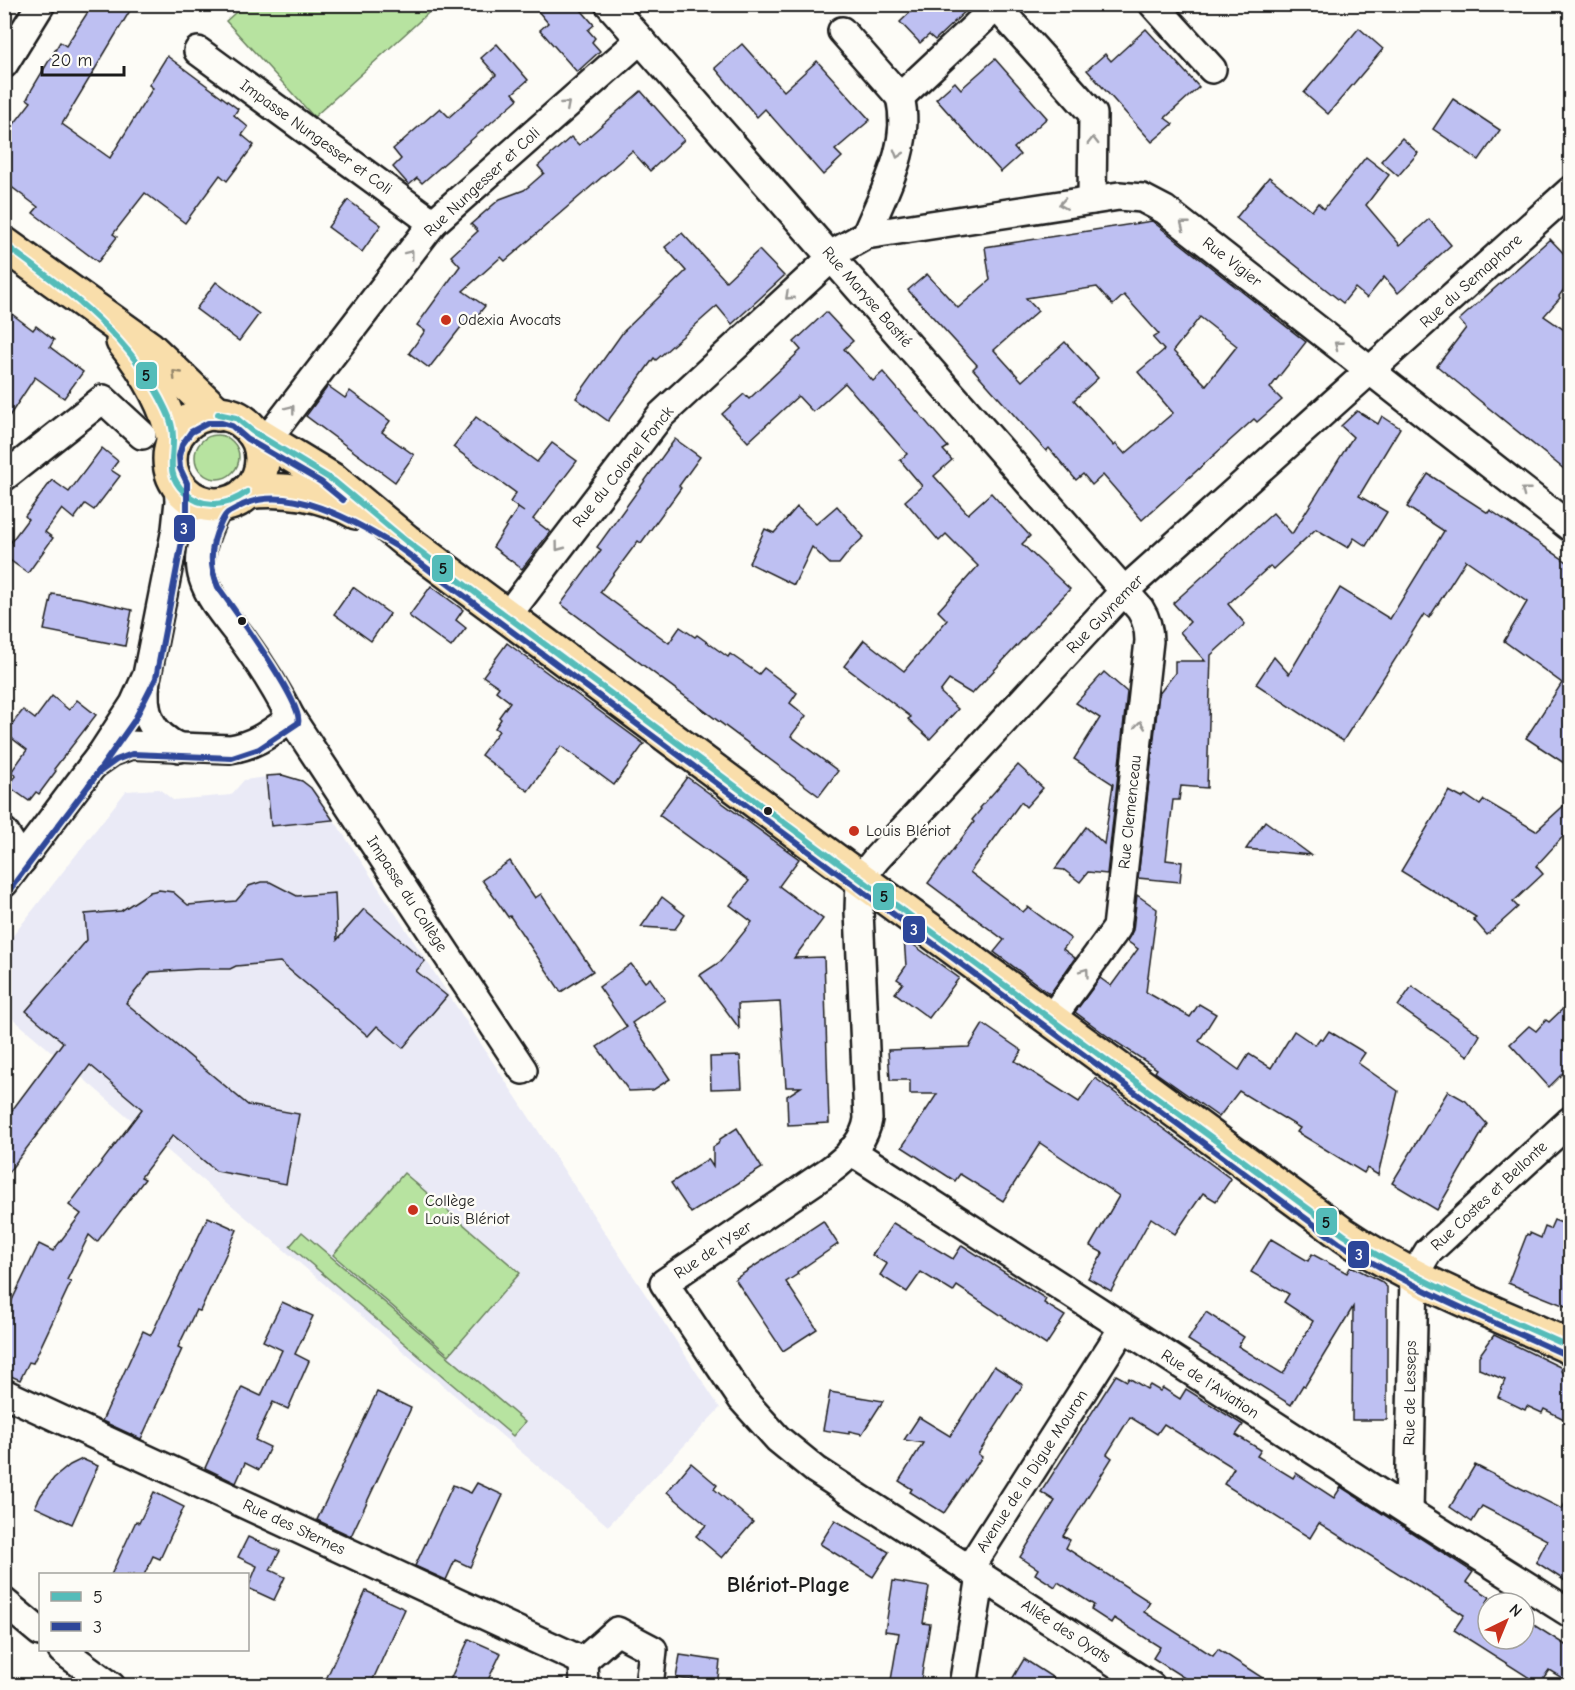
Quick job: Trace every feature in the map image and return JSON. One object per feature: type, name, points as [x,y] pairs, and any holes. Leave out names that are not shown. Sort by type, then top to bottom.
[{"type":"main road","points":[[4,244],[149,348],[218,414]]},
{"type":"main road","points":[[76,297],[122,339],[165,409],[158,438],[177,484],[187,495],[200,502],[234,498],[268,490],[295,492],[349,508],[406,541]]},
{"type":"main road","points":[[158,438],[180,430],[200,416],[218,414],[236,418],[260,444],[334,481],[406,541],[1344,1235],[1414,1275],[1570,1347]]},
{"type":"main road","points":[[234,498],[259,473],[260,444]]},
{"type":"street","points":[[4,64],[40,4]]},
{"type":"street","name":"Rue Maryse Bastié","points":[[609,4],[1124,591]]},
{"type":"street","points":[[1153,4],[1212,69]]},
{"type":"street","points":[[900,97],[998,6],[1093,114],[1092,200]]},
{"type":"street","points":[[842,31],[900,97],[904,111],[903,140],[866,236]]},
{"type":"street","name":"Rue Nungesser et Coli","points":[[260,444],[272,433],[433,223],[640,40]]},
{"type":"street","name":"Impasse Nungesser et Coli","points":[[198,51],[433,223]]},
{"type":"street","name":"Rue du Semaphore","points":[[1372,371],[1570,191]]},
{"type":"street","name":"Rue Vigier","points":[[832,256],[855,240],[866,236],[1130,195],[1154,202],[1570,527]]},
{"type":"street","name":"Rue du Colonel Fonck","points":[[507,615],[660,416],[832,256]]},
{"type":"street","name":"Rue Guynemer","points":[[860,879],[1124,591],[1372,371]]},
{"type":"street","points":[[4,477],[103,399],[158,438]]},
{"type":"street","points":[[177,484],[179,501],[176,529],[147,675],[145,698],[150,720],[162,736],[180,748]]},
{"type":"street","name":"Impasse du Collège","points":[[234,498],[209,525],[203,547],[201,568],[203,578],[218,605],[273,683],[291,718],[523,1070]]},
{"type":"street","name":"Rue Clemenceau","points":[[1051,1019],[1117,928],[1149,633],[1140,609],[1124,591]]},
{"type":"street","points":[[4,883],[125,718],[141,692],[147,675]]},
{"type":"street","points":[[92,766],[112,752],[129,745],[230,749],[252,745],[291,718]]},
{"type":"street","points":[[4,832],[22,860]]},
{"type":"street","name":"Rue de l'Yser","points":[[860,879],[868,1119],[864,1136],[829,1171],[664,1283],[742,1399],[778,1438],[816,1470],[975,1572]]},
{"type":"street","name":"Rue Costes et Bellonte","points":[[1414,1275],[1428,1252],[1570,1121]]},
{"type":"street","name":"Rue de l'Aviation","points":[[851,1151],[1409,1512],[1570,1613]]},
{"type":"street","name":"Rue de Lesseps","points":[[1409,1512],[1414,1275]]},
{"type":"street","name":"Avenue de la Digue Mouron","points":[[963,1686],[975,1572],[1123,1328]]},
{"type":"street","name":"Rue des Sternes","points":[[4,1393],[583,1674],[617,1631],[653,1650],[649,1686]]},
{"type":"street","name":"Allée des Oyats","points":[[975,1572],[1151,1686]]},
{"type":"street","points":[[4,1602],[39,1631]]},
{"type":"street","points":[[63,1651],[111,1686]]},
{"type":"shaded area","name":"Collège Louis Blériot","points":[[282,775],[302,781],[315,791],[720,1408],[608,1526],[5,1012],[4,947],[126,791],[159,789],[173,800],[231,795],[244,780]]},
{"type":"green space","points":[[244,5],[437,5],[314,117],[226,21]]},
{"type":"green space","points":[[217,435],[233,441],[239,457],[233,473],[217,479],[201,473],[195,457],[201,441]]},
{"type":"green space","points":[[404,1173],[520,1273],[449,1355],[333,1255]]},
{"type":"green space","points":[[302,1232],[525,1422],[513,1436],[290,1246]]},
{"type":"building","points":[[93,4],[134,4],[62,124],[110,158],[153,88],[149,85],[167,56],[238,109],[234,115],[248,127],[242,135],[254,145],[227,181],[220,175],[185,223],[145,193],[113,234],[117,237],[98,262],[33,213],[38,207],[5,182],[10,175],[4,171],[4,137],[31,102],[27,99],[60,42],[66,46]]},
{"type":"building","points":[[532,4],[576,4],[594,25],[588,30],[595,38],[592,42],[600,51],[577,72],[540,30],[548,23]]},
{"type":"building","points":[[919,4],[973,4],[935,40],[929,35],[920,43],[900,22]]},
{"type":"building","points":[[1359,28],[1383,49],[1328,114],[1304,93]]},
{"type":"building","points":[[1146,29],[1199,87],[1165,118],[1173,124],[1152,142],[1087,70],[1105,54],[1111,61]]},
{"type":"building","points":[[497,44],[528,80],[513,93],[518,99],[422,183],[417,178],[409,185],[393,167],[401,159],[393,149],[440,108],[449,117],[496,75],[481,58]]},
{"type":"building","points":[[742,44],[784,91],[817,61],[870,120],[835,150],[842,157],[823,175],[765,109],[757,117],[715,68]]},
{"type":"building","points":[[995,59],[1047,118],[1014,148],[1020,155],[1001,172],[936,99],[955,82],[961,89]]},
{"type":"building","points":[[641,91],[684,140],[650,171],[632,151],[505,261],[501,257],[463,291],[485,306],[470,325],[465,322],[429,368],[409,353],[425,331],[417,325],[460,266],[451,256],[478,231],[471,224],[500,199],[528,187],[544,173],[538,166],[571,137],[579,145]]},
{"type":"building","points":[[1453,99],[1500,130],[1479,160],[1433,129]]},
{"type":"building","points":[[1402,138],[1418,153],[1398,176],[1381,161]]},
{"type":"building","points":[[1366,157],[1389,175],[1366,205],[1400,245],[1429,219],[1451,245],[1398,293],[1384,277],[1367,298],[1355,288],[1343,303],[1236,218],[1269,177],[1312,211],[1318,203],[1324,209]]},
{"type":"building","points":[[348,200],[381,225],[362,252],[328,227]]},
{"type":"building","points":[[1152,221],[1306,342],[1270,388],[1282,400],[1257,422],[1254,419],[1142,520],[1103,475],[1092,485],[1083,474],[1076,480],[1049,448],[1046,451],[973,369],[977,365],[908,290],[927,274],[958,308],[990,280],[985,247]],"holes":[[[1097,287],[1113,305],[1124,295],[1159,334],[1153,338],[1164,350],[1138,372],[1173,413],[1125,454],[1116,444],[1114,446],[1074,400],[1098,378],[1065,342],[1022,381],[994,350],[1038,311],[1026,298]],[[1200,317],[1237,346],[1206,385],[1173,351]]]},
{"type":"building","points":[[682,233],[726,281],[759,250],[784,276],[732,324],[717,306],[656,360],[654,358],[608,421],[576,398],[623,332],[686,271],[665,247]]},
{"type":"building","points":[[1550,239],[1569,259],[1566,262],[1570,266],[1570,281],[1559,296],[1560,298],[1544,316],[1570,334],[1570,474],[1437,366],[1466,328],[1459,320]]},
{"type":"building","points":[[216,282],[259,314],[239,341],[196,309]]},
{"type":"building","points":[[4,308],[33,330],[36,326],[54,340],[50,347],[83,372],[64,398],[35,377],[4,424]]},
{"type":"building","points":[[826,312],[853,341],[844,349],[873,381],[883,372],[948,447],[943,450],[952,460],[934,476],[968,514],[991,493],[1030,536],[1022,544],[1070,589],[972,694],[949,680],[940,692],[958,709],[930,739],[908,719],[911,717],[844,666],[864,640],[904,671],[947,620],[938,611],[978,566],[946,534],[939,541],[905,501],[922,486],[900,460],[907,454],[845,383],[813,412],[798,396],[748,442],[722,414],[744,394],[749,399],[801,350],[794,342]]},
{"type":"building","points":[[328,386],[345,398],[350,391],[390,421],[382,432],[414,455],[395,482],[306,416]]},
{"type":"building","points":[[1357,411],[1378,424],[1382,416],[1400,428],[1359,496],[1387,512],[1366,546],[1354,538],[1348,548],[1316,529],[1273,569],[1270,566],[1228,604],[1245,624],[1211,655],[1207,788],[1181,786],[1179,800],[1173,800],[1166,860],[1182,862],[1180,882],[1138,878],[1159,694],[1175,673],[1175,661],[1205,661],[1180,632],[1190,622],[1173,603],[1273,513],[1292,534],[1353,437],[1341,426]]},
{"type":"building","points":[[476,417],[537,462],[552,443],[577,461],[533,519],[550,532],[522,569],[493,547],[518,508],[524,512],[510,502],[516,493],[453,447]]},
{"type":"building","points":[[675,439],[700,457],[679,486],[681,488],[641,543],[638,541],[600,592],[669,643],[680,627],[695,637],[697,635],[728,657],[730,654],[759,674],[764,668],[797,693],[790,703],[806,716],[791,736],[838,771],[819,796],[561,604],[601,550],[597,547]]},
{"type":"building","points":[[102,448],[118,461],[111,470],[120,476],[94,510],[85,504],[74,519],[62,509],[45,532],[53,538],[28,573],[4,556],[4,551],[28,519],[25,516],[52,480],[69,492]]},
{"type":"building","points":[[1428,474],[1488,513],[1490,510],[1570,564],[1570,767],[1526,738],[1562,683],[1504,641],[1527,602],[1466,560],[1429,618],[1424,614],[1343,741],[1256,684],[1274,657],[1289,674],[1340,588],[1390,619],[1444,531],[1407,507]]},
{"type":"building","points":[[837,506],[864,537],[839,564],[830,564],[812,547],[794,585],[749,563],[765,529],[774,533],[797,507],[816,524]]},
{"type":"building","points":[[431,586],[463,610],[456,620],[466,628],[451,647],[409,616]]},
{"type":"building","points":[[353,587],[390,614],[371,641],[334,614]]},
{"type":"building","points":[[52,594],[132,610],[125,646],[44,630]]},
{"type":"building","points":[[507,643],[644,744],[614,785],[561,746],[528,791],[481,755],[499,731],[495,728],[501,719],[499,717],[510,702],[496,691],[499,687],[483,676]]},
{"type":"building","points":[[1104,672],[1127,692],[1107,874],[1088,872],[1080,882],[1064,870],[1055,869],[1086,827],[1104,844],[1113,784],[1074,759],[1100,718],[1076,703]]},
{"type":"building","points":[[52,696],[69,710],[77,700],[96,715],[54,769],[56,771],[39,794],[36,792],[29,801],[8,786],[16,776],[11,772],[27,750],[5,733],[23,710],[35,719]]},
{"type":"building","points":[[1018,765],[1043,788],[1026,807],[1021,802],[970,872],[1023,912],[1028,907],[1071,939],[1063,949],[1075,958],[1050,994],[994,952],[1004,940],[928,883],[974,822],[972,820],[980,808]]},
{"type":"building","points":[[282,775],[302,781],[311,788],[333,820],[271,826],[266,776]]},
{"type":"building","points":[[687,777],[799,859],[779,886],[823,919],[794,958],[824,957],[829,1123],[788,1125],[787,1096],[801,1087],[786,1087],[780,1002],[738,1004],[739,1028],[700,975],[720,962],[752,922],[730,905],[749,881],[659,815]]},
{"type":"building","points":[[1449,791],[1462,798],[1465,795],[1480,805],[1484,800],[1536,831],[1570,800],[1570,829],[1536,866],[1543,874],[1513,902],[1518,907],[1487,935],[1473,919],[1476,917],[1401,871]]},
{"type":"building","points":[[1265,821],[1311,855],[1246,849]]},
{"type":"building","points":[[510,861],[535,898],[541,894],[593,971],[561,992],[510,916],[508,917],[482,880]]},
{"type":"building","points":[[270,882],[297,896],[335,893],[337,940],[364,909],[425,961],[416,971],[447,996],[403,1048],[377,1026],[368,1036],[280,962],[236,966],[230,969],[151,972],[126,1003],[248,1105],[299,1114],[286,1184],[216,1171],[173,1135],[141,1177],[145,1179],[97,1242],[89,1235],[67,1280],[71,1282],[33,1363],[29,1362],[20,1380],[4,1373],[4,1317],[39,1244],[53,1251],[81,1214],[69,1205],[142,1109],[90,1065],[4,1178],[4,1121],[63,1042],[26,1011],[87,940],[85,914],[121,911],[150,892],[159,890],[173,892],[188,905],[236,901],[249,886]]},
{"type":"building","points":[[1137,895],[1157,909],[1146,992],[1190,1017],[1199,1004],[1216,1014],[1199,1041],[1239,1070],[1249,1054],[1271,1068],[1294,1031],[1315,1045],[1320,1038],[1323,1040],[1329,1031],[1365,1053],[1358,1063],[1398,1091],[1378,1175],[1367,1168],[1364,1173],[1297,1132],[1300,1128],[1239,1091],[1219,1117],[1155,1072],[1157,1069],[1075,1012],[1100,978],[1111,986],[1138,949],[1127,941],[1133,930]]},
{"type":"building","points":[[662,897],[685,915],[675,929],[641,927]]},
{"type":"building","points":[[904,938],[959,978],[929,1018],[895,993],[903,983],[897,979],[906,966]]},
{"type":"building","points":[[631,964],[645,982],[650,978],[665,1000],[632,1023],[670,1079],[653,1090],[629,1091],[597,1047],[627,1027],[599,987]]},
{"type":"building","points":[[1412,986],[1480,1035],[1468,1056],[1398,1006]]},
{"type":"building","points":[[1570,1002],[1570,1066],[1549,1087],[1510,1044],[1529,1026],[1536,1031],[1546,1020],[1549,1022]]},
{"type":"building","points":[[983,1024],[1022,1051],[1015,1061],[1079,1102],[1095,1078],[1231,1179],[1216,1201],[1203,1193],[1175,1234],[1151,1218],[1111,1291],[1088,1278],[1103,1253],[1090,1246],[1119,1196],[1040,1143],[1003,1201],[960,1174],[955,1181],[902,1147],[937,1094],[910,1094],[910,1080],[890,1080],[888,1050],[969,1047]]},
{"type":"building","points":[[740,1056],[742,1088],[711,1089],[710,1057]]},
{"type":"building","points":[[1448,1091],[1466,1101],[1487,1124],[1437,1210],[1392,1183]]},
{"type":"building","points":[[737,1128],[762,1168],[691,1213],[671,1183],[708,1159],[713,1167],[713,1147],[720,1139]]},
{"type":"building","points":[[208,1217],[237,1230],[200,1311],[196,1310],[178,1347],[182,1349],[141,1439],[102,1421],[143,1331],[151,1335]]},
{"type":"building","points":[[1554,1220],[1570,1226],[1570,1308],[1508,1283],[1527,1234],[1541,1238],[1545,1227],[1550,1229]]},
{"type":"building","points":[[823,1221],[838,1244],[786,1282],[817,1329],[783,1351],[735,1279]]},
{"type":"building","points":[[893,1223],[953,1259],[962,1245],[1046,1299],[1044,1303],[1065,1316],[1046,1345],[957,1286],[953,1292],[921,1272],[907,1292],[880,1275],[887,1264],[872,1255]]},
{"type":"building","points":[[1271,1239],[1308,1261],[1312,1254],[1347,1273],[1351,1266],[1387,1287],[1387,1420],[1352,1420],[1353,1307],[1291,1405],[1188,1340],[1206,1312],[1244,1337],[1238,1346],[1283,1374],[1313,1321],[1284,1302],[1289,1294],[1251,1272]]},
{"type":"building","points":[[282,1302],[313,1316],[295,1354],[309,1361],[288,1409],[273,1402],[255,1440],[270,1447],[259,1470],[245,1463],[236,1483],[205,1468],[242,1387],[261,1396],[282,1350],[263,1341]]},
{"type":"building","points":[[1494,1335],[1562,1368],[1561,1371],[1570,1376],[1570,1422],[1544,1409],[1542,1413],[1527,1406],[1525,1410],[1498,1397],[1505,1380],[1479,1369],[1479,1356]]},
{"type":"building","points":[[994,1366],[1023,1385],[978,1454],[982,1457],[944,1513],[910,1492],[912,1489],[899,1481],[923,1443],[904,1440],[919,1417],[950,1436]]},
{"type":"building","points":[[1116,1375],[1127,1381],[1129,1378],[1147,1389],[1150,1385],[1160,1391],[1163,1388],[1180,1399],[1186,1389],[1243,1425],[1236,1435],[1261,1450],[1257,1456],[1293,1478],[1296,1473],[1334,1498],[1341,1487],[1473,1572],[1466,1582],[1480,1591],[1476,1591],[1476,1644],[1454,1630],[1464,1615],[1319,1523],[1310,1538],[1224,1484],[1234,1468],[1164,1424],[1157,1434],[1130,1417],[1107,1454],[1112,1458],[1063,1536],[1070,1540],[1066,1548],[1150,1602],[1144,1612],[1213,1656],[1218,1649],[1275,1686],[1197,1686],[1153,1658],[1160,1647],[1114,1618],[1111,1623],[1091,1610],[1094,1605],[1058,1582],[1055,1587],[1035,1574],[1038,1569],[1020,1557],[1055,1501],[1041,1492]]},
{"type":"building","points":[[377,1392],[411,1408],[351,1536],[317,1520]]},
{"type":"building","points":[[830,1392],[883,1401],[862,1434],[823,1430]]},
{"type":"building","points":[[82,1459],[98,1466],[72,1524],[35,1507],[54,1478]]},
{"type":"building","points":[[691,1463],[717,1485],[714,1489],[753,1522],[722,1558],[696,1536],[706,1525],[667,1492]]},
{"type":"building","points":[[1475,1465],[1562,1509],[1570,1493],[1570,1584],[1536,1562],[1547,1540],[1482,1506],[1472,1522],[1450,1507]]},
{"type":"building","points":[[477,1483],[503,1495],[470,1567],[455,1560],[446,1580],[415,1566],[453,1485],[471,1493]]},
{"type":"building","points":[[154,1492],[184,1507],[160,1559],[153,1556],[145,1573],[112,1573],[136,1521],[139,1523]]},
{"type":"building","points":[[835,1520],[889,1552],[873,1577],[820,1544]]},
{"type":"building","points":[[248,1537],[280,1551],[270,1570],[285,1577],[274,1600],[249,1588],[257,1566],[238,1557]]},
{"type":"building","points":[[893,1581],[929,1587],[923,1623],[930,1624],[920,1686],[890,1686],[899,1633],[885,1631]]},
{"type":"building","points":[[366,1591],[405,1609],[370,1686],[323,1686]]},
{"type":"building","points":[[1536,1626],[1570,1648],[1570,1683],[1549,1670],[1539,1684],[1487,1651],[1536,1651]]},
{"type":"building","points":[[469,1639],[501,1653],[485,1686],[447,1686]]},
{"type":"building","points":[[680,1655],[720,1661],[717,1686],[690,1686],[691,1680],[676,1678]]},
{"type":"building","points":[[1024,1659],[1066,1686],[1008,1686]]},
{"type":"transit line","name":"5","points":[[4,244],[96,317],[135,360],[152,384],[169,416],[173,434],[172,472],[184,492],[191,498],[207,504],[224,503],[247,492]]},
{"type":"transit line","name":"5","points":[[218,414],[236,418],[252,431],[334,481],[406,541],[1344,1235],[1426,1281],[1570,1347]]},
{"type":"transit line","name":"3","points":[[89,785],[134,721],[156,678],[187,515],[187,483],[180,468],[179,456],[182,445],[191,432],[208,423],[232,426],[247,439],[321,482],[343,500]]},
{"type":"transit line","name":"3","points":[[11,888],[98,773],[116,760],[132,754],[232,758],[259,749],[298,723],[297,713],[279,677],[218,587],[213,571],[212,556],[217,533],[225,515],[239,507],[258,500],[279,499],[322,508],[365,528],[401,549],[1339,1243],[1422,1289],[1566,1355]]},
{"type":"place","name":"Odexia Avocats","points":[[446,320]]},
{"type":"place","name":"Louis Blériot","points":[[854,831]]},
{"type":"place","name":"Collège Louis Blériot","points":[[413,1210]]},
{"type":"district","name":"Blériot-Plage","points":[[788,1585]]}]
